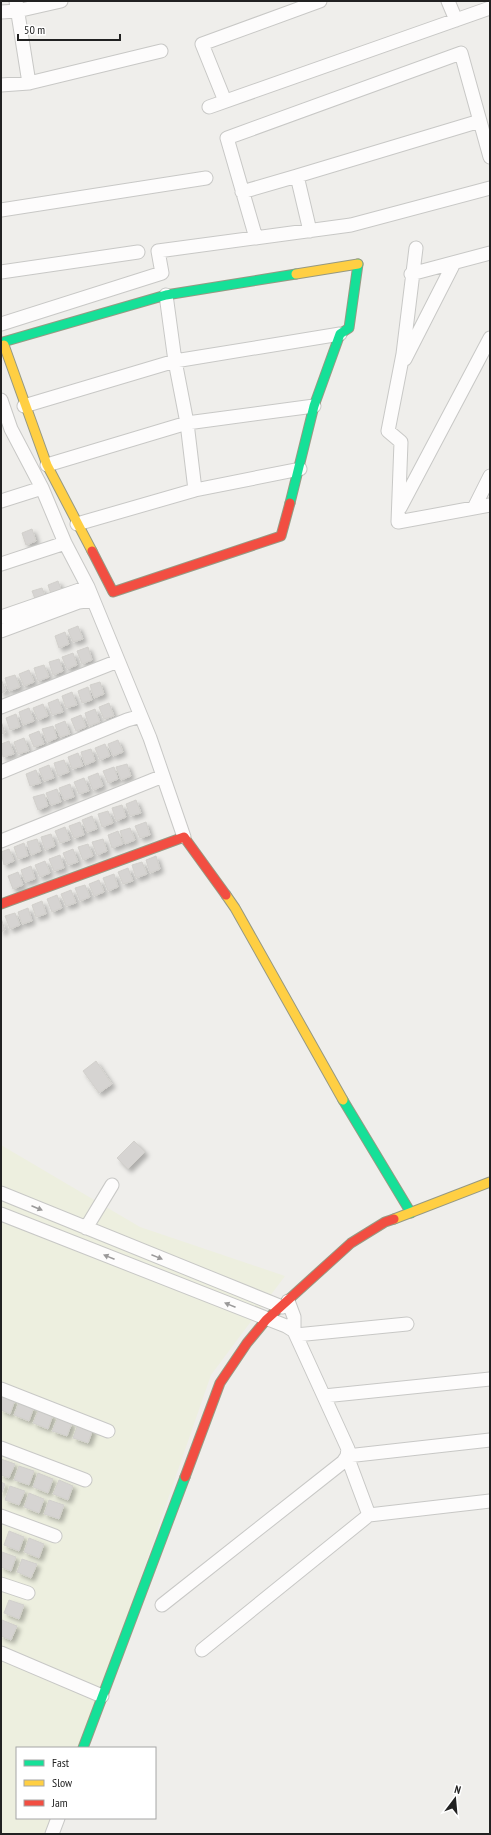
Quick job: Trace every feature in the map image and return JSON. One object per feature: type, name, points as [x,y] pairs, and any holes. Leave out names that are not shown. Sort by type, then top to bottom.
[{"type":"street","points":[[1,12],[16,6],[61,1]]},
{"type":"street","points":[[225,101],[202,44],[320,1]]},
{"type":"street","points":[[448,1],[456,20]]},
{"type":"street","points":[[16,6],[28,83]]},
{"type":"street","points":[[209,107],[490,8]]},
{"type":"street","points":[[1,85],[28,83],[161,51]]},
{"type":"street","points":[[256,238],[226,138],[461,53],[490,157]]},
{"type":"street","points":[[242,192],[480,121]]},
{"type":"street","points":[[297,176],[310,231]]},
{"type":"street","points":[[1,210],[206,178]]},
{"type":"street","points":[[1,324],[162,273],[158,251],[351,225],[490,188]]},
{"type":"street","points":[[416,248],[411,274],[400,369],[388,431],[402,442],[398,522],[490,505]]},
{"type":"street","points":[[1,272],[138,252]]},
{"type":"street","points":[[411,274],[490,253]]},
{"type":"street","points":[[400,369],[454,263]]},
{"type":"street","points":[[24,406],[175,361],[340,334],[349,328],[358,264],[166,295],[3,342],[24,406],[47,465],[113,592],[281,536],[300,469],[314,406],[340,334]]},
{"type":"street","points":[[166,295],[175,361],[187,423],[195,490]]},
{"type":"street","points":[[399,511],[490,338]]},
{"type":"street","points":[[1,400],[6,430],[42,488],[66,544],[88,587],[141,716],[184,837],[235,908],[320,1062],[411,1213]]},
{"type":"street","points":[[47,465],[187,423],[314,406]]},
{"type":"street","points":[[58,525],[76,522],[195,490],[300,469]]},
{"type":"street","points":[[474,508],[490,476]]},
{"type":"street","points":[[1,501],[42,488]]},
{"type":"street","points":[[1,564],[66,544],[85,540]]},
{"type":"street","points":[[1,617],[88,587]]},
{"type":"street","points":[[1,631],[79,602],[93,600]]},
{"type":"street","points":[[1,707],[118,661]]},
{"type":"street","points":[[1,772],[126,720],[141,716]]},
{"type":"street","points":[[1,841],[163,776]]},
{"type":"street","points":[[2,902],[184,837]]},
{"type":"street","points":[[84,1747],[102,1696],[220,1383],[247,1343],[266,1320],[351,1243],[385,1222],[490,1182]]},
{"type":"street","points":[[86,1228],[112,1185]]},
{"type":"street","points":[[1,1193],[86,1228],[285,1304],[294,1316],[295,1333],[348,1449],[347,1456],[343,1462],[162,1605]]},
{"type":"street","points":[[1,1214],[266,1320],[286,1326],[295,1333],[407,1324]]},
{"type":"street","points":[[324,1396],[490,1379]]},
{"type":"street","points":[[1,1389],[108,1431]]},
{"type":"street","points":[[347,1456],[490,1440]]},
{"type":"street","points":[[1,1448],[85,1480]]},
{"type":"street","points":[[347,1456],[369,1515]]},
{"type":"street","points":[[202,1650],[369,1515],[490,1501]]},
{"type":"street","points":[[1,1516],[55,1536]]},
{"type":"street","points":[[1,1584],[28,1594]]},
{"type":"street","points":[[1,1653],[102,1696]]},
{"type":"street","points":[[52,1834],[58,1819]]},
{"type":"green space","points":[[1,1145],[140,1227],[285,1276],[211,1375],[80,1747],[16,1747],[16,1819],[54,1819],[48,1834],[1,1834]]},
{"type":"building","points":[[32,529],[36,541],[26,545],[22,533]]},
{"type":"building","points":[[58,581],[63,594],[52,597],[48,585]]},
{"type":"building","points":[[42,588],[47,600],[37,604],[32,591]]},
{"type":"building","points":[[78,626],[83,639],[73,642],[68,630]]},
{"type":"building","points":[[65,632],[69,644],[59,648],[55,636]]},
{"type":"building","points":[[88,647],[92,660],[82,664],[77,651]]},
{"type":"building","points":[[73,653],[77,665],[67,669],[62,657]]},
{"type":"building","points":[[59,659],[63,671],[53,675],[49,662]]},
{"type":"building","points":[[44,665],[49,677],[38,681],[34,668]]},
{"type":"building","points":[[29,670],[34,682],[24,686],[19,674]]},
{"type":"building","points":[[15,675],[20,687],[9,691],[5,678]]},
{"type":"building","points":[[1,679],[6,691],[1,693]]},
{"type":"building","points":[[100,682],[104,694],[94,698],[90,685]]},
{"type":"building","points":[[88,687],[92,700],[82,703],[78,691]]},
{"type":"building","points":[[72,692],[77,705],[66,708],[62,696]]},
{"type":"building","points":[[58,699],[63,712],[52,715],[48,703]]},
{"type":"building","points":[[109,703],[114,716],[104,719],[99,707]]},
{"type":"building","points":[[43,704],[48,716],[38,720],[33,708]]},
{"type":"building","points":[[29,708],[34,721],[23,725],[19,712]]},
{"type":"building","points":[[95,709],[100,722],[89,726],[85,713]]},
{"type":"building","points":[[16,714],[20,727],[10,730],[6,718]]},
{"type":"building","points":[[81,715],[86,727],[76,731],[71,719]]},
{"type":"building","points":[[1,721],[5,733],[1,734]]},
{"type":"building","points":[[65,721],[70,734],[60,737],[55,725]]},
{"type":"building","points":[[53,726],[57,738],[47,742],[42,729]]},
{"type":"building","points":[[39,731],[44,744],[34,747],[29,735]]},
{"type":"building","points":[[24,738],[29,751],[18,754],[14,742]]},
{"type":"building","points":[[118,740],[123,752],[113,756],[108,744]]},
{"type":"building","points":[[9,741],[14,754],[3,757],[1,744]]},
{"type":"building","points":[[105,744],[110,756],[100,760],[95,748]]},
{"type":"building","points":[[91,749],[95,761],[85,765],[81,752]]},
{"type":"building","points":[[78,753],[83,766],[72,769],[68,757]]},
{"type":"building","points":[[64,760],[69,772],[58,776],[54,763]]},
{"type":"building","points":[[127,764],[131,776],[121,780],[116,767]]},
{"type":"building","points":[[49,765],[54,778],[44,781],[39,769]]},
{"type":"building","points":[[114,767],[118,779],[108,783],[103,771]]},
{"type":"building","points":[[36,770],[41,783],[30,786],[26,774]]},
{"type":"building","points":[[98,773],[103,786],[93,790],[88,777]]},
{"type":"building","points":[[84,778],[89,791],[79,794],[74,782]]},
{"type":"building","points":[[70,784],[74,797],[64,800],[59,788]]},
{"type":"building","points":[[57,789],[61,802],[51,805],[46,793]]},
{"type":"building","points":[[44,794],[48,806],[38,810],[33,797]]},
{"type":"building","points":[[136,800],[141,813],[130,816],[126,804]]},
{"type":"building","points":[[122,805],[126,817],[116,821],[112,808]]},
{"type":"building","points":[[108,811],[113,823],[102,827],[98,814]]},
{"type":"building","points":[[92,816],[97,829],[87,832],[82,820]]},
{"type":"building","points":[[80,822],[84,835],[74,838],[69,826]]},
{"type":"building","points":[[146,822],[150,835],[140,838],[135,826]]},
{"type":"building","points":[[65,827],[70,840],[60,843],[55,831]]},
{"type":"building","points":[[130,828],[135,840],[125,844],[120,831]]},
{"type":"building","points":[[118,831],[123,844],[112,848],[108,835]]},
{"type":"building","points":[[51,834],[55,846],[45,850],[41,837]]},
{"type":"building","points":[[37,839],[41,851],[31,855],[27,842]]},
{"type":"building","points":[[103,839],[107,851],[97,855],[92,842]]},
{"type":"building","points":[[24,843],[28,856],[18,859],[14,847]]},
{"type":"building","points":[[88,844],[93,856],[83,860],[78,847]]},
{"type":"building","points":[[9,849],[14,861],[4,865],[1,852]]},
{"type":"building","points":[[73,849],[78,862],[68,865],[63,853]]},
{"type":"building","points":[[60,855],[64,868],[54,871],[49,859]]},
{"type":"building","points":[[156,856],[160,869],[150,873],[146,860]]},
{"type":"building","points":[[45,861],[50,873],[40,877],[35,865]]},
{"type":"building","points":[[142,862],[147,874],[136,878],[132,865]]},
{"type":"building","points":[[31,866],[35,879],[25,882],[21,870]]},
{"type":"building","points":[[128,868],[133,881],[123,884],[118,872]]},
{"type":"building","points":[[18,872],[23,885],[13,889],[8,876]]},
{"type":"building","points":[[114,874],[118,887],[108,891],[103,878]]},
{"type":"building","points":[[99,880],[104,892],[94,896],[89,884]]},
{"type":"building","points":[[85,885],[90,897],[80,901],[75,888]]},
{"type":"building","points":[[71,890],[76,903],[66,906],[61,894]]},
{"type":"building","points":[[57,895],[62,908],[52,912],[47,899]]},
{"type":"building","points":[[42,901],[46,914],[36,917],[32,905]]},
{"type":"building","points":[[28,908],[32,921],[22,924],[18,912]]},
{"type":"building","points":[[15,913],[20,925],[10,929],[5,916]]},
{"type":"building","points":[[1,918],[5,930],[1,932]]},
{"type":"building","points":[[96,1061],[112,1084],[99,1093],[83,1071]]},
{"type":"building","points":[[134,1141],[145,1152],[128,1169],[117,1158]]},
{"type":"building","points":[[1,1395],[15,1400],[10,1414],[1,1410]]},
{"type":"building","points":[[19,1402],[34,1407],[29,1421],[14,1415]]},
{"type":"building","points":[[39,1409],[53,1415],[48,1429],[33,1423]]},
{"type":"building","points":[[58,1417],[72,1423],[67,1436],[52,1431]]},
{"type":"building","points":[[78,1424],[93,1429],[88,1443],[73,1438]]},
{"type":"building","points":[[1,1459],[15,1464],[9,1478],[1,1475]]},
{"type":"building","points":[[19,1466],[34,1471],[29,1485],[14,1480]]},
{"type":"building","points":[[38,1473],[53,1479],[48,1493],[33,1487]]},
{"type":"building","points":[[59,1480],[73,1486],[68,1500],[53,1494]]},
{"type":"building","points":[[1,1482],[5,1484],[1,1495]]},
{"type":"building","points":[[10,1486],[25,1491],[19,1505],[5,1500]]},
{"type":"building","points":[[29,1493],[44,1499],[39,1513],[24,1507]]},
{"type":"building","points":[[49,1500],[64,1505],[59,1519],[44,1514]]},
{"type":"building","points":[[9,1531],[24,1537],[19,1551],[4,1545]]},
{"type":"building","points":[[29,1538],[44,1544],[39,1558],[24,1552]]},
{"type":"building","points":[[2,1552],[16,1557],[11,1571],[1,1567]]},
{"type":"building","points":[[22,1559],[37,1564],[31,1578],[17,1572]]},
{"type":"building","points":[[9,1600],[24,1605],[19,1619],[4,1613]]},
{"type":"building","points":[[2,1620],[17,1626],[11,1640],[1,1636]]},
{"type":"traffic: fast","points":[[290,503],[314,406],[340,334],[349,328],[358,264]]},
{"type":"traffic: fast","points":[[4,345],[3,342],[166,295],[296,274]]},
{"type":"traffic: fast","points":[[343,1100],[411,1213]]},
{"type":"traffic: fast","points":[[83,1747],[185,1477]]},
{"type":"traffic: slow","points":[[296,274],[358,264]]},
{"type":"traffic: slow","points":[[4,345],[47,465],[92,551]]},
{"type":"traffic: slow","points":[[226,895],[235,908],[343,1100]]},
{"type":"traffic: slow","points":[[394,1219],[490,1182]]},
{"type":"traffic: jam","points":[[92,551],[113,592],[281,536],[290,503]]},
{"type":"traffic: jam","points":[[1,904],[184,837],[226,895]]},
{"type":"traffic: jam","points":[[185,1477],[220,1383],[247,1343],[266,1320],[351,1243],[385,1222],[394,1219]]}]
